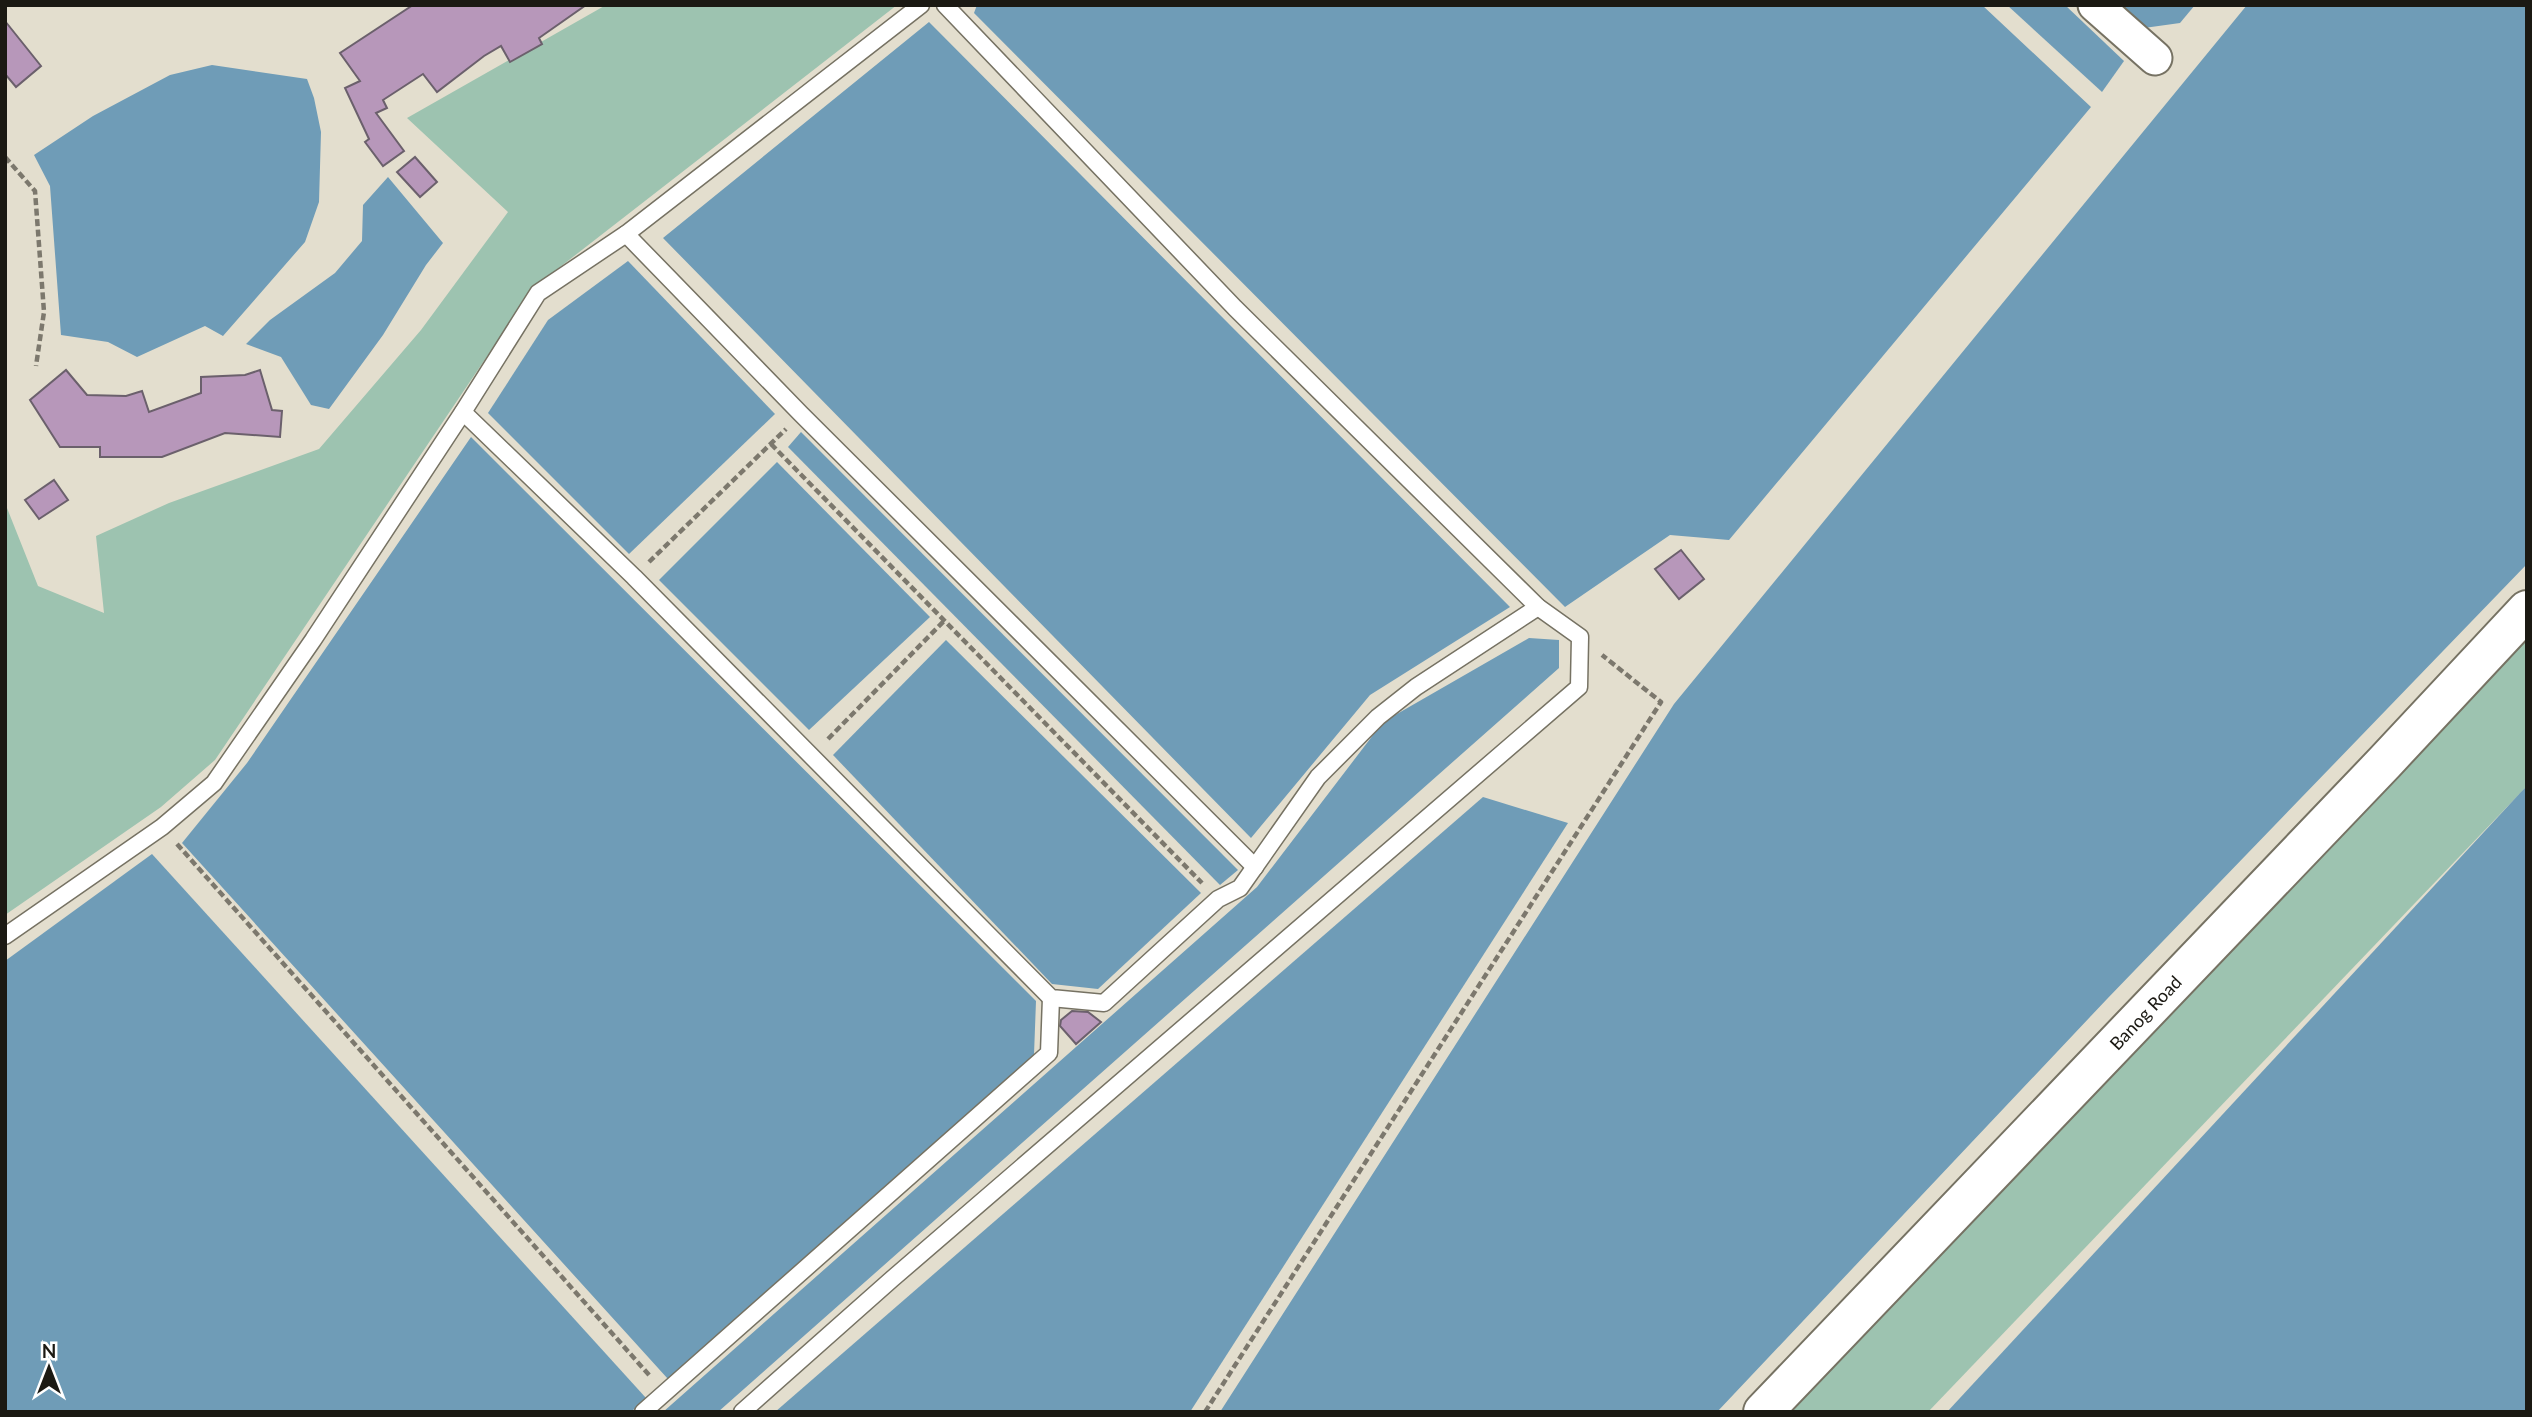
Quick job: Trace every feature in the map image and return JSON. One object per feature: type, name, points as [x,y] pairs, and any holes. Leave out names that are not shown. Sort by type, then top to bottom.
[{"type":"street","points":[[2095,5],[2155,58]]},
{"type":"street","name":"Banog Road","points":[[1763,1412],[2527,610]]},
{"type":"lane","points":[[5,936],[162,827],[214,783],[313,639],[538,293],[626,234],[921,5]]},
{"type":"lane","points":[[742,1412],[892,1279],[1579,687],[1580,636],[1538,607],[1234,309],[945,5]]},
{"type":"lane","points":[[626,234],[801,414],[1255,867]]},
{"type":"lane","points":[[463,412],[634,577],[1051,998],[1104,1003],[1218,899],[1240,888],[1318,777],[1378,717],[1416,687],[1538,607]]},
{"type":"lane","points":[[643,1412],[1049,1054],[1051,998]]},
{"type":"path","points":[[5,157],[35,191],[44,313],[36,366]]},
{"type":"path","points":[[634,577],[801,414]]},
{"type":"path","points":[[771,444],[1218,899]]},
{"type":"path","points":[[812,755],[945,620]]},
{"type":"path","points":[[1205,1412],[1661,702],[1580,636]]},
{"type":"path","points":[[162,827],[665,1392]]},
{"type":"green space","points":[[606,5],[897,5],[533,288],[215,760],[161,807],[5,915],[5,503],[38,586],[104,613],[96,536],[169,503],[319,449],[421,330],[508,212],[407,118]]},
{"type":"green space","points":[[2527,630],[2527,786],[1928,1412],[1782,1412]]},
{"type":"water","points":[[977,5],[1982,5],[2091,107],[1729,540],[1670,535],[1565,607],[974,13]]},
{"type":"water","points":[[2007,5],[2065,5],[2124,61],[2102,92]]},
{"type":"water","points":[[2119,5],[2195,5],[2180,23],[2144,28]]},
{"type":"water","points":[[2247,5],[2527,5],[2527,564],[2107,999],[1717,1412],[1220,1412],[1674,704]]},
{"type":"water","points":[[929,22],[1510,607],[1370,695],[1251,838],[663,238]]},
{"type":"water","points":[[212,65],[307,79],[321,132],[319,202],[305,242],[223,336],[205,326],[137,357],[108,342],[61,335],[50,186],[34,155],[93,116],[170,75]]},
{"type":"water","points":[[388,177],[443,243],[426,265],[383,335],[329,409],[311,405],[281,357],[246,344],[270,320],[335,273],[362,241],[363,205]]},
{"type":"water","points":[[628,261],[775,414],[629,554],[488,413],[548,320]]},
{"type":"water","points":[[801,432],[1238,870],[1220,885],[788,447]]},
{"type":"water","points":[[471,437],[1036,1001],[1034,1055],[668,1379],[182,843],[247,763]]},
{"type":"water","points":[[777,462],[930,617],[809,730],[659,580]]},
{"type":"water","points":[[1529,638],[1559,640],[1559,668],[718,1412],[663,1412],[1257,887],[1383,722]]},
{"type":"water","points":[[946,640],[1201,893],[1098,989],[1052,984],[833,755]]},
{"type":"water","points":[[2527,786],[2527,1412],[1947,1412],[2521,792]]},
{"type":"water","points":[[1483,797],[1568,823],[1190,1412],[775,1412]]},
{"type":"water","points":[[152,854],[646,1398],[631,1412],[5,1412],[5,961]]},
{"type":"building","points":[[413,5],[586,5],[539,38],[542,44],[510,62],[501,46],[437,92],[423,74],[383,100],[387,108],[376,113],[404,151],[383,166],[365,142],[369,139],[345,88],[360,81],[340,53]]},
{"type":"building","points":[[5,21],[41,66],[16,87],[5,74]]},
{"type":"building","points":[[415,157],[437,182],[420,197],[397,172]]},
{"type":"building","points":[[66,370],[87,395],[126,396],[142,391],[149,412],[201,393],[201,377],[245,375],[260,370],[272,410],[282,411],[280,437],[225,433],[162,457],[100,457],[100,447],[60,447],[30,400]]},
{"type":"building","points":[[54,480],[68,500],[39,519],[25,500]]},
{"type":"building","points":[[1681,550],[1704,579],[1679,599],[1655,569]]},
{"type":"building","points":[[1072,1011],[1088,1012],[1101,1022],[1076,1044],[1060,1026],[1061,1020]]}]
